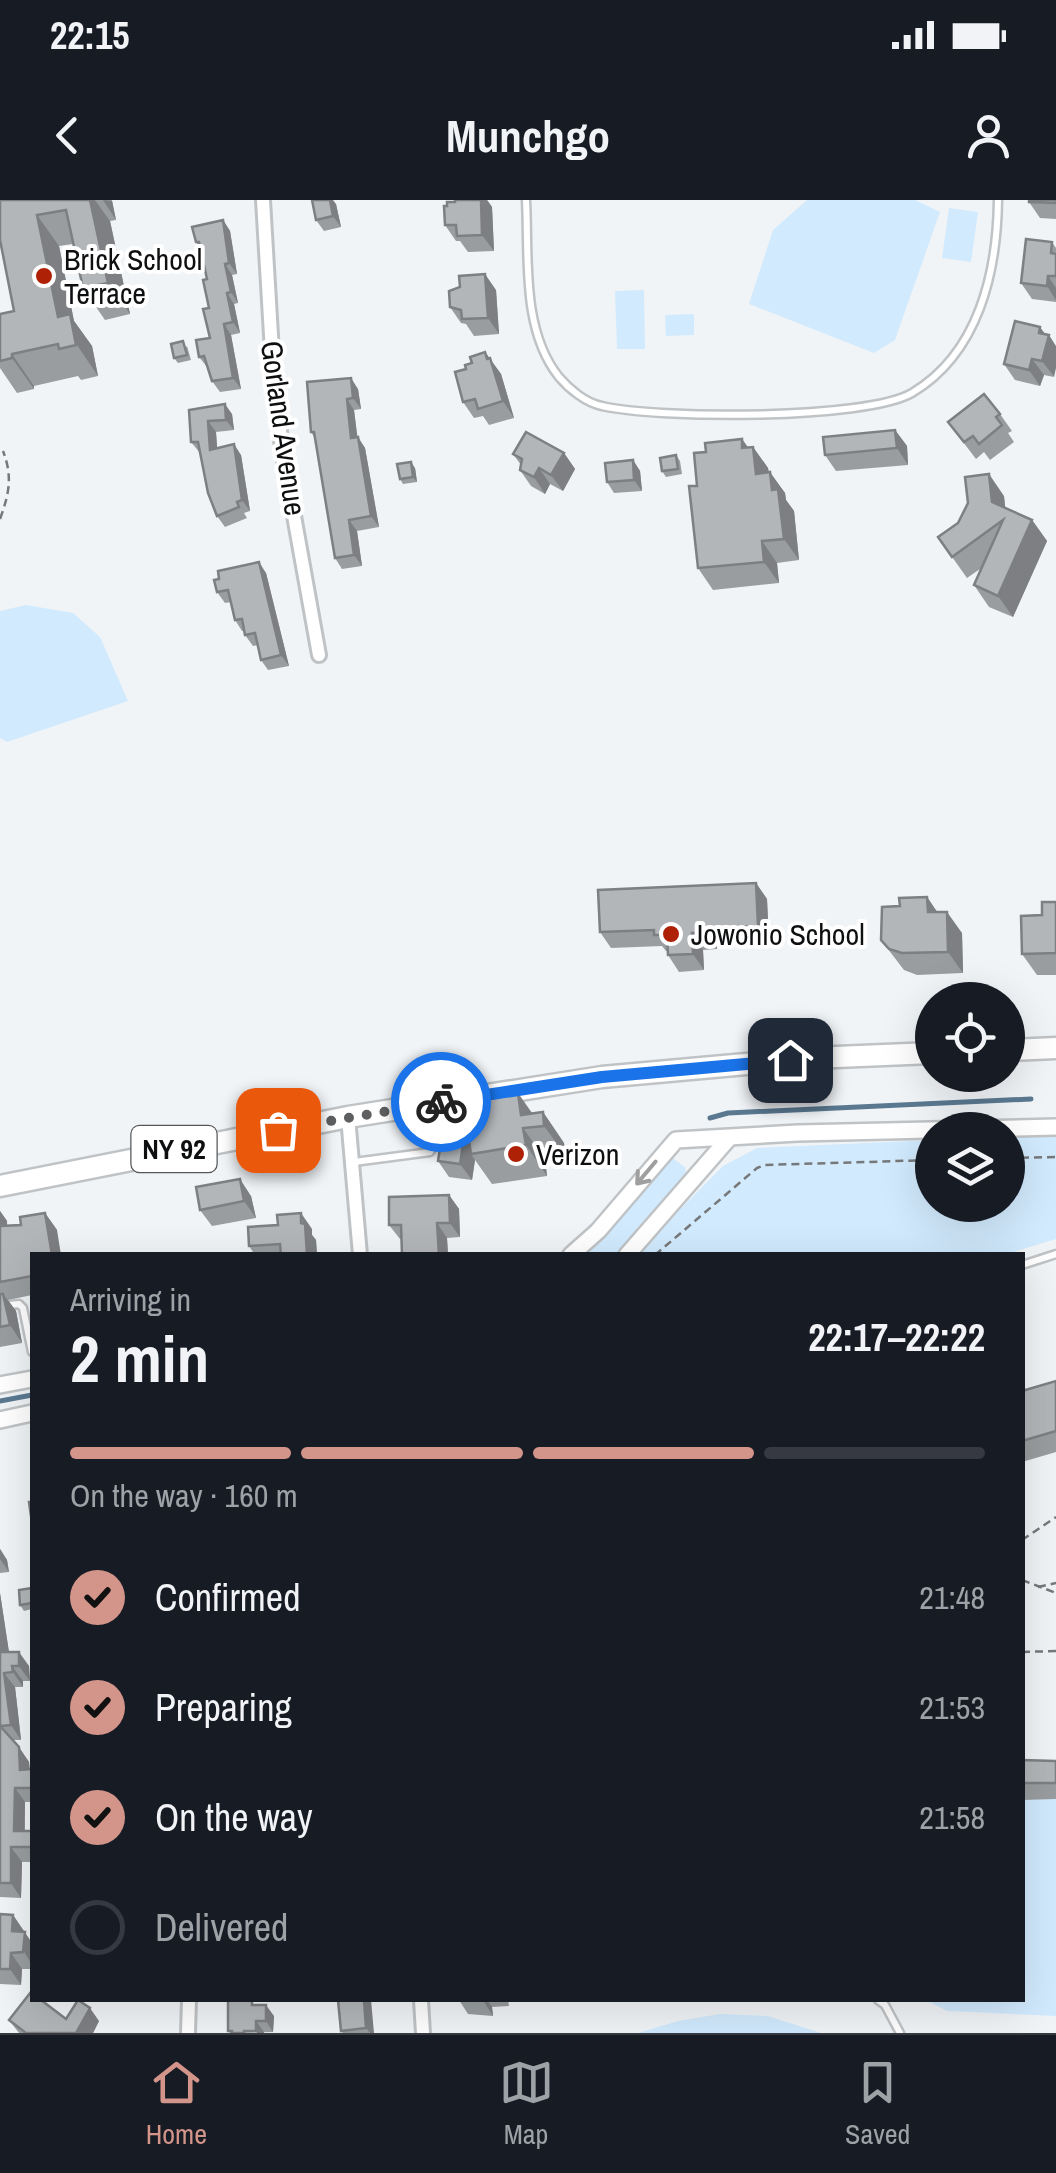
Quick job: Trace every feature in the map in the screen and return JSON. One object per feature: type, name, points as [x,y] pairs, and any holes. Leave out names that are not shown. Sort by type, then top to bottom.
[{"type":"main road","points":[[1025,1049],[1056,1048]]},
{"type":"main road","name":"NY 92","points":[[0,1186],[348,1117],[602,1077],[812,1058],[915,1054]]},
{"type":"street","name":"Gorland Avenue","points":[[263,200],[280,433],[319,655]]},
{"type":"street","points":[[348,1117],[360,1252]]},
{"type":"street","points":[[574,1252],[598,1231],[676,1140],[1056,1127]]},
{"type":"street","points":[[631,1252],[728,1138]]},
{"type":"street","points":[[0,1385],[30,1379]]},
{"type":"street","points":[[0,1420],[30,1413]]},
{"type":"street","points":[[188,2033],[189,2002]]},
{"type":"street","points":[[421,2002],[423,2033]]},
{"type":"lane","points":[[526,200],[534,322],[550,364],[572,390],[599,406],[661,413],[768,414],[878,403],[910,394],[940,370],[961,348],[981,309],[991,266],[998,200]]},
{"type":"lane","points":[[352,1162],[430,1152],[445,1130],[440,1102]]},
{"type":"lane","points":[[1025,1264],[1056,1254]]},
{"type":"lane","points":[[0,1306],[18,1304],[23,1308],[30,1342]]},
{"type":"lane","points":[[881,2002],[900,2033]]},
{"type":"path","points":[[0,519],[11,478],[3,451]]},
{"type":"path","points":[[1025,1158],[1056,1157]]},
{"type":"path","points":[[659,1252],[765,1165],[915,1161]]},
{"type":"path","points":[[1025,1538],[1056,1517]]},
{"type":"path","points":[[1025,1582],[1056,1594]]},
{"type":"path","points":[[1036,1587],[1056,1583]]},
{"type":"path","points":[[1025,1652],[1056,1650]]},
{"type":"shaded area","points":[[807,200],[915,200],[940,212],[895,340],[874,353],[749,304],[773,230]]},
{"type":"shaded area","points":[[949,208],[978,212],[971,262],[942,258]]},
{"type":"shaded area","points":[[644,290],[645,349],[617,349],[615,291]]},
{"type":"shaded area","points":[[694,314],[694,335],[666,336],[665,315]]},
{"type":"shaded area","points":[[26,605],[73,613],[100,637],[128,701],[7,742],[0,738],[0,611]]},
{"type":"shaded area","points":[[1056,1136],[1056,1239],[1014,1252],[638,1252],[723,1166],[757,1148],[915,1141],[915,1222],[1025,1222],[1025,1137]]},
{"type":"shaded area","points":[[671,1157],[685,1167],[686,1175],[619,1252],[586,1252],[604,1237]]},
{"type":"shaded area","points":[[1056,1774],[1056,2016],[947,2011],[930,2002],[1025,2002],[1025,1775]]},
{"type":"shaded area","points":[[720,2014],[768,2016],[821,2033],[638,2033]]},
{"type":"building","points":[[0,200],[90,200],[108,283],[83,288],[66,210],[37,215],[58,317],[70,314],[76,345],[59,349],[58,344],[12,354],[12,358],[0,361],[0,314],[14,311],[0,240]]},
{"type":"building","points":[[312,200],[330,200],[333,216],[316,220]]},
{"type":"building","points":[[455,200],[481,200],[482,235],[457,236],[456,225],[445,225],[444,206]]},
{"type":"building","points":[[1056,200],[1056,203],[1029,202]]},
{"type":"building","points":[[223,220],[231,292],[227,293],[233,322],[224,324],[233,378],[212,381],[204,356],[199,357],[196,340],[210,338],[203,309],[209,308],[203,280],[207,279],[192,227]]},
{"type":"building","points":[[1026,239],[1052,242],[1056,276],[1048,276],[1047,286],[1021,283]]},
{"type":"building","points":[[485,274],[488,318],[462,319],[461,310],[450,307],[449,291],[460,287],[459,276]]},
{"type":"building","points":[[1015,321],[1040,327],[1039,333],[1049,335],[1042,361],[1032,359],[1029,370],[1004,364]]},
{"type":"building","points":[[183,341],[187,355],[174,358],[171,344]]},
{"type":"building","points":[[485,352],[503,401],[478,409],[475,399],[463,402],[455,372],[472,363],[470,357]]},
{"type":"building","points":[[351,378],[353,398],[347,399],[351,438],[358,437],[371,516],[349,520],[354,555],[335,558],[311,432],[307,382]]},
{"type":"building","points":[[984,394],[1000,414],[996,417],[1002,425],[979,444],[973,436],[964,442],[948,422]]},
{"type":"building","points":[[225,404],[226,420],[208,421],[210,450],[234,444],[242,500],[237,502],[239,507],[217,516],[198,442],[191,442],[189,410]]},
{"type":"building","points":[[895,430],[897,448],[825,455],[823,437]]},
{"type":"building","points":[[526,432],[564,453],[551,475],[539,468],[534,477],[520,470],[522,459],[513,454]]},
{"type":"building","points":[[742,439],[742,448],[753,447],[756,474],[770,472],[772,490],[778,489],[784,539],[762,541],[764,562],[698,568],[689,486],[697,486],[694,453],[706,452],[705,443]]},
{"type":"building","points":[[676,455],[678,469],[662,471],[660,458]]},
{"type":"building","points":[[633,460],[634,480],[607,482],[605,463]]},
{"type":"building","points":[[411,462],[413,477],[400,479],[397,464]]},
{"type":"building","points":[[989,474],[992,502],[1032,520],[998,596],[974,585],[1003,520],[952,557],[938,537],[958,523],[968,503],[965,477]]},
{"type":"building","points":[[259,562],[281,655],[261,660],[255,633],[245,635],[242,619],[235,620],[228,590],[217,592],[214,580],[219,579],[218,571]]},
{"type":"building","points":[[756,883],[758,926],[705,928],[706,933],[692,933],[693,954],[668,955],[667,935],[654,935],[654,930],[600,932],[598,890]]},
{"type":"building","points":[[927,897],[928,912],[947,912],[948,952],[902,953],[889,949],[881,940],[882,907],[900,906],[899,898]]},
{"type":"building","points":[[1042,902],[1056,902],[1056,953],[1022,954],[1021,916],[1042,915]]},
{"type":"building","points":[[518,1093],[521,1115],[543,1112],[544,1126],[523,1128],[526,1145],[471,1154],[463,1101]]},
{"type":"building","points":[[445,1117],[466,1120],[460,1164],[438,1161]]},
{"type":"building","points":[[240,1179],[244,1201],[200,1210],[196,1187]]},
{"type":"building","points":[[449,1195],[450,1223],[437,1223],[439,1252],[402,1252],[401,1225],[389,1225],[389,1197]]},
{"type":"building","points":[[45,1213],[52,1252],[30,1252],[30,1276],[0,1282],[0,1226],[21,1225],[20,1217]]},
{"type":"building","points":[[301,1213],[307,1252],[281,1252],[280,1244],[249,1246],[248,1227],[278,1225],[277,1215]]},
{"type":"building","points":[[0,1294],[10,1325],[0,1327]]},
{"type":"building","points":[[1056,1381],[1056,1431],[1025,1440],[1025,1390]]},
{"type":"building","points":[[30,1588],[30,1603],[20,1605],[19,1590]]},
{"type":"building","points":[[0,1646],[1,1652],[19,1652],[19,1666],[4,1673],[11,1725],[0,1726]]},
{"type":"building","points":[[0,1726],[19,1747],[20,1770],[30,1769],[30,1788],[15,1788],[14,1831],[30,1831],[30,1847],[11,1847],[11,1883],[0,1883]]},
{"type":"building","points":[[1025,1760],[1056,1761],[1056,1783],[1025,1783]]},
{"type":"building","points":[[0,1914],[13,1915],[12,1931],[25,1932],[23,1952],[11,1953],[10,1969],[0,1969]]},
{"type":"building","points":[[30,1993],[30,2002],[44,2002],[66,2019],[77,2002],[90,2008],[76,2033],[26,2033],[9,2020]]},
{"type":"building","points":[[228,2002],[266,2005],[266,2021],[256,2021],[256,2031],[228,2031]]},
{"type":"building","points":[[338,2002],[364,2002],[366,2028],[341,2031]]},
{"type":"waterway","points":[[710,1118],[728,1113],[1031,1099]]},
{"type":"waterway","points":[[0,1401],[30,1395]]},
{"type":"way so far","points":[[278,1130],[441,1102]]},
{"type":"place","name":"Brick School Terrace","points":[[44,276]]},
{"type":"place","name":"Jowonio School","points":[[671,934]]},
{"type":"place","name":"Verizon","points":[[516,1154]]},
{"type":"route","points":[[441,1102],[602,1077],[790,1060]]}]
